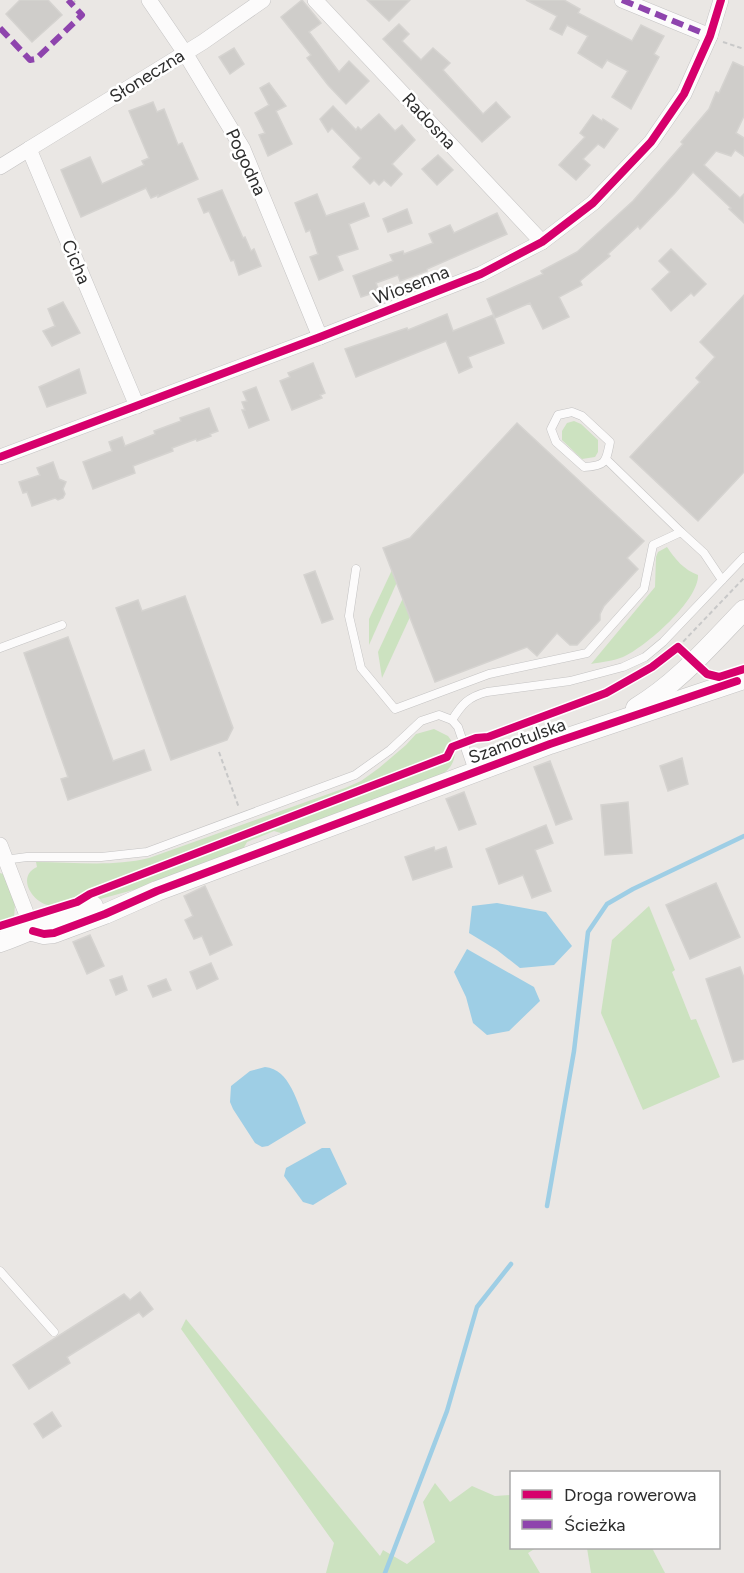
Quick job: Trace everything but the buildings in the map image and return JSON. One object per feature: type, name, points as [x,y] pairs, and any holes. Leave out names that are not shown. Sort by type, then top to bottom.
[{"type":"street","name":"Pogodna","points":[[148,0],[185,53],[243,149],[320,337]]},
{"type":"street","name":"Słoneczna","points":[[29,149],[185,53],[263,0]]},
{"type":"street","name":"Radosna","points":[[315,0],[542,242]]},
{"type":"street","points":[[622,0],[715,39]]},
{"type":"street","name":"Wiosenna","points":[[0,457],[481,274],[542,242],[593,203],[651,142],[684,94],[715,39],[721,0]]},
{"type":"street","points":[[0,167],[29,149]]},
{"type":"street","name":"Cicha","points":[[29,149],[136,406]]},
{"type":"street","points":[[602,726],[650,699],[675,679],[744,610]]},
{"type":"street","name":"Szamotulska","points":[[0,942],[33,931],[44,934],[54,933],[157,891],[473,772],[744,679]]},
{"type":"street","points":[[2,855],[33,931]]},
{"type":"lane","points":[[572,412],[582,416],[610,442],[607,460],[599,466],[584,467],[556,442],[551,429],[558,416],[572,412]]},
{"type":"lane","points":[[607,460],[704,553],[722,580]]},
{"type":"lane","points":[[356,569],[349,616],[361,668],[395,710],[489,674],[587,653],[644,590],[653,545],[681,532]]},
{"type":"lane","points":[[452,720],[462,704],[479,694],[570,681],[623,667],[645,657],[663,642],[744,557]]},
{"type":"lane","points":[[0,648],[62,625]]},
{"type":"lane","points":[[2,855],[101,857],[147,852],[355,775],[390,750],[421,721],[439,715],[452,720],[458,727],[473,772]]},
{"type":"lane","points":[[0,1271],[54,1332]]},
{"type":"path","points":[[72,4],[76,0]]},
{"type":"path","points":[[715,39],[744,49]]},
{"type":"path","points":[[678,647],[744,578]]},
{"type":"path","points":[[219,752],[242,816]]},
{"type":"green space","points":[[574,421],[581,424],[598,440],[598,452],[595,457],[582,459],[562,440],[562,431],[567,423]]},
{"type":"green space","points":[[667,547],[680,564],[698,575],[690,597],[670,622],[633,652],[612,660],[591,664],[655,587],[656,557],[658,552]]},
{"type":"green space","points":[[392,570],[397,582],[369,645],[369,619]]},
{"type":"green space","points":[[403,598],[410,617],[382,678],[378,652]]},
{"type":"green space","points":[[434,729],[448,736],[453,743],[447,744],[444,754],[437,760],[109,883],[61,905],[50,906],[42,903],[35,898],[27,885],[30,872],[37,867],[36,862],[107,863],[149,858],[345,788],[361,781],[379,768],[416,734]]},
{"type":"green space","points":[[455,750],[451,765],[440,776],[284,834],[274,831],[247,842],[242,851],[137,889],[89,902],[82,900],[442,764]]},
{"type":"green space","points":[[0,873],[3,874],[15,903],[14,919],[0,924]]},
{"type":"green space","points":[[649,906],[675,970],[672,972],[691,1020],[696,1019],[720,1077],[643,1110],[601,1013],[612,940]]},
{"type":"green space","points":[[186,1319],[380,1556],[383,1550],[407,1564],[435,1542],[423,1502],[435,1483],[450,1502],[472,1486],[495,1496],[510,1495],[510,1549],[534,1549],[528,1553],[540,1573],[326,1573],[334,1543],[181,1329]]},
{"type":"green space","points":[[587,1549],[653,1549],[665,1573],[591,1573]]},
{"type":"water","points":[[497,903],[546,912],[572,946],[554,965],[520,968],[497,950],[469,933],[472,906]]},
{"type":"water","points":[[467,949],[534,987],[540,1001],[509,1031],[487,1035],[473,1023],[466,997],[454,972]]},
{"type":"water","points":[[265,1067],[274,1069],[287,1080],[306,1123],[268,1146],[262,1147],[255,1143],[230,1102],[231,1086],[250,1071]]},
{"type":"water","points":[[322,1148],[330,1148],[347,1184],[313,1205],[303,1202],[284,1176],[286,1168]]},
{"type":"waterway","points":[[547,1206],[574,1051],[588,932],[607,904],[633,889],[744,836]]},
{"type":"waterway","points":[[385,1573],[447,1411],[477,1307],[511,1264]]},
{"type":"marked path","points":[[0,28],[30,60],[36,59],[82,15],[68,0]]},
{"type":"marked path","points":[[622,0],[710,36]]},
{"type":"cycle path","points":[[0,457],[481,274],[542,242],[593,203],[651,142],[684,94],[710,36],[721,0]]},
{"type":"cycle path","points":[[0,926],[77,902],[90,894],[447,757],[452,747],[476,738],[488,737],[606,693],[652,667],[678,647],[707,674],[719,677],[744,669]]},
{"type":"cycle path","points":[[33,931],[44,934],[54,933],[157,891],[550,744],[737,681]]}]
